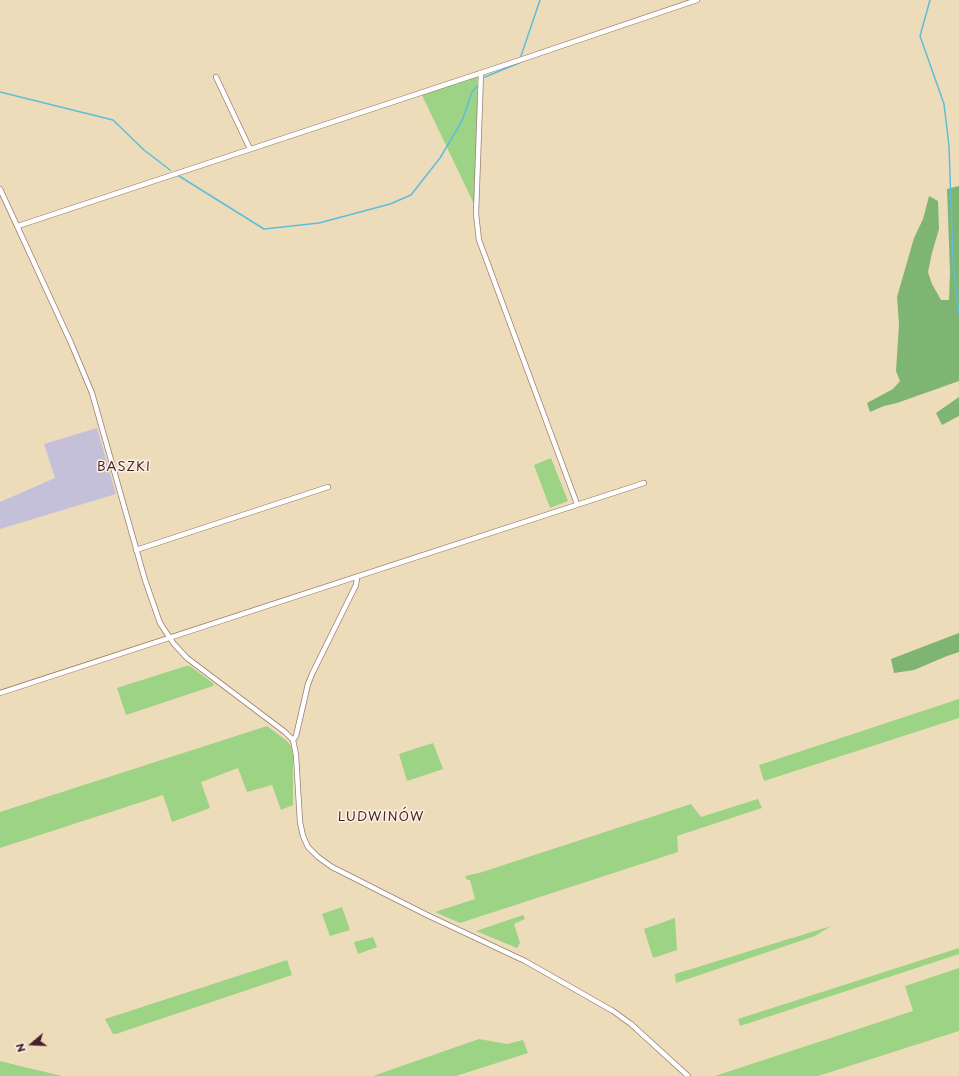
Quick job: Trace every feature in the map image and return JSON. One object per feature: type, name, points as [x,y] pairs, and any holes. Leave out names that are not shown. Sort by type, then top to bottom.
[{"type":"street","points":[[18,226],[697,0]]},
{"type":"street","points":[[481,73],[476,214],[479,240],[577,504]]},
{"type":"street","points":[[216,77],[250,149]]},
{"type":"street","points":[[0,188],[72,343],[92,393],[136,550],[160,623],[169,638],[196,666],[280,728],[293,740],[296,755],[301,830],[305,841],[318,857],[339,870],[420,911],[493,944],[544,971],[613,1011],[631,1024],[688,1076]]},
{"type":"street","points":[[0,692],[644,483]]},
{"type":"street","points":[[136,550],[328,487]]},
{"type":"street","points":[[293,740],[296,736],[308,684],[356,585],[357,577]]},
{"type":"shaded area","points":[[97,428],[116,494],[0,529],[0,502],[55,478],[44,444]]},
{"type":"green space","points":[[477,72],[477,121],[474,204],[421,93]]},
{"type":"green space","points":[[959,186],[959,381],[870,412],[867,403],[893,389],[900,381],[896,371],[899,324],[897,297],[914,238],[923,219],[929,196],[938,201],[939,229],[928,272],[932,284],[941,300],[949,300],[950,272],[947,189]]},
{"type":"green space","points":[[959,397],[959,416],[942,425],[936,413]]},
{"type":"green space","points":[[551,458],[568,501],[550,508],[534,465]]},
{"type":"green space","points":[[959,633],[959,652],[914,670],[894,673],[891,659]]},
{"type":"green space","points":[[190,666],[214,684],[213,686],[126,715],[117,688]]},
{"type":"green space","points":[[959,699],[959,718],[764,781],[759,765]]},
{"type":"green space","points":[[267,726],[287,741],[291,746],[293,756],[293,805],[281,810],[272,785],[247,792],[238,768],[201,782],[210,808],[172,822],[163,795],[0,848],[0,812]]},
{"type":"green space","points":[[433,743],[443,769],[407,781],[399,754]]},
{"type":"green space","points":[[758,799],[762,808],[677,836],[678,852],[460,923],[435,912],[475,899],[470,880],[467,880],[465,876],[479,873],[691,804],[701,817]]},
{"type":"green space","points":[[342,907],[350,930],[330,936],[322,914]]},
{"type":"green space","points":[[523,915],[525,919],[514,924],[520,943],[517,948],[476,931]]},
{"type":"green space","points":[[675,918],[677,950],[653,958],[644,929]]},
{"type":"green space","points":[[831,926],[815,936],[676,983],[675,974]]},
{"type":"green space","points":[[373,937],[377,947],[358,954],[354,942]]},
{"type":"green space","points":[[959,948],[959,954],[740,1026],[738,1019]]},
{"type":"green space","points":[[287,960],[292,975],[116,1034],[113,1034],[105,1019]]},
{"type":"green space","points":[[959,968],[959,1031],[818,1076],[715,1076],[913,1011],[905,986]]},
{"type":"green space","points":[[479,1039],[507,1044],[523,1040],[528,1053],[456,1076],[373,1076]]},
{"type":"green space","points":[[0,1061],[20,1066],[62,1076],[0,1076]]},
{"type":"waterway","points":[[521,56],[540,0]]},
{"type":"waterway","points":[[930,0],[920,36],[944,104],[949,146],[953,262],[959,314]]},
{"type":"waterway","points":[[485,77],[519,63]]},
{"type":"waterway","points":[[179,176],[264,229],[319,223],[390,204],[411,195],[440,158],[462,121],[472,92],[477,86]]},
{"type":"waterway","points":[[0,92],[113,120],[144,150],[170,170]]},
{"type":"district","name":"BASZKI","points":[[124,467]]},
{"type":"district","name":"LUDWINÓW","points":[[381,817]]}]
